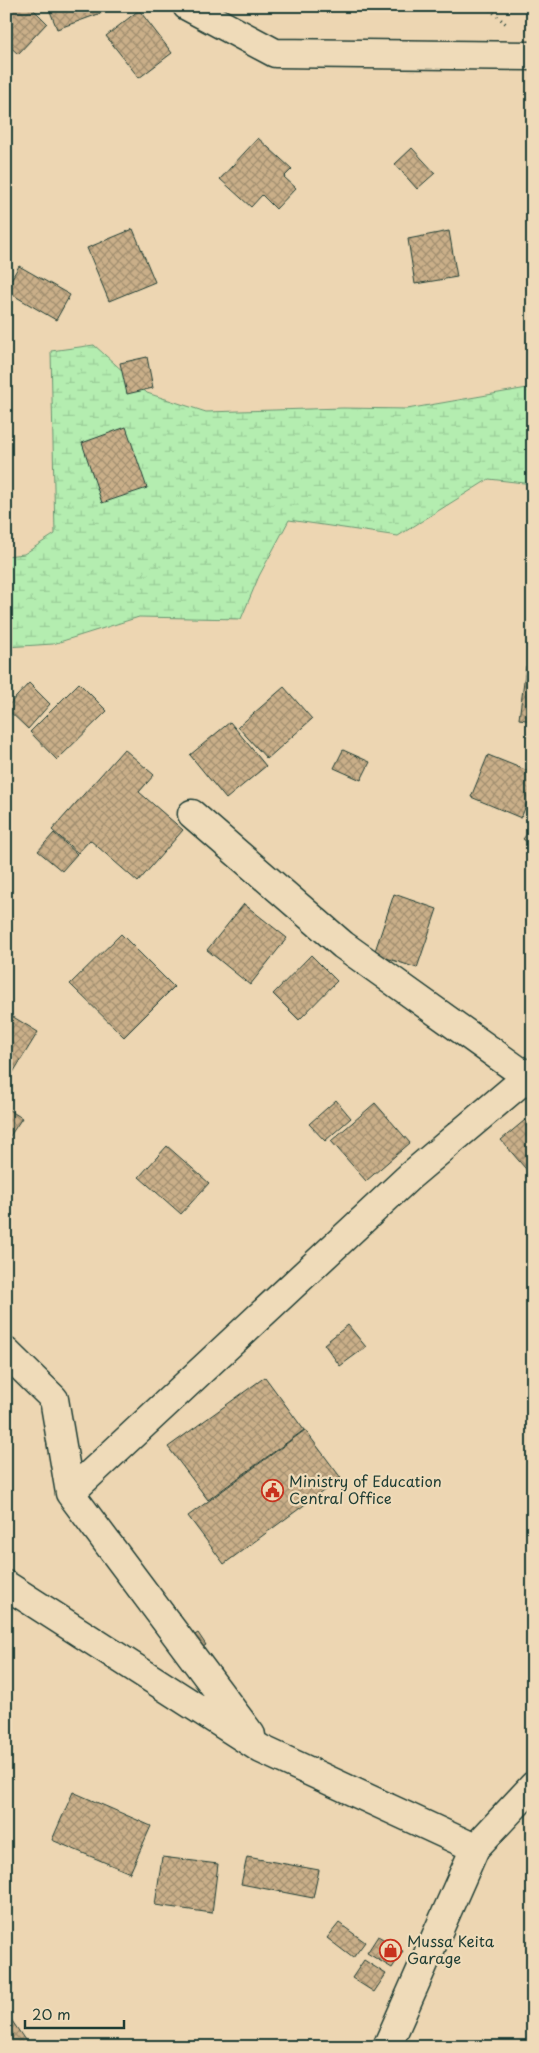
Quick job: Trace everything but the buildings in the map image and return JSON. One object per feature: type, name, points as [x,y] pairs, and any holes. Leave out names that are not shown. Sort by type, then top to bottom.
[{"type":"street","points":[[187,6],[275,54],[533,56]]},
{"type":"street","points":[[70,1492],[410,1176],[530,1074],[343,945],[192,814]]},
{"type":"street","points":[[6,1352],[54,1399],[70,1492],[261,1749]]},
{"type":"street","points":[[6,1585],[261,1749],[475,1848]]},
{"type":"street","points":[[387,2047],[475,1848],[533,1786]]},
{"type":"green space","points":[[94,345],[147,393],[206,412],[343,408],[407,409],[533,387],[533,484],[489,479],[398,536],[289,520],[259,576],[241,619],[139,617],[53,644],[6,647],[6,556],[24,554],[55,534],[51,351]]},
{"type":"place","name":"Ministry of Education Central Office","points":[[273,1491]]},
{"type":"place","name":"Mussa Keita Garage","points":[[391,1951]]}]
